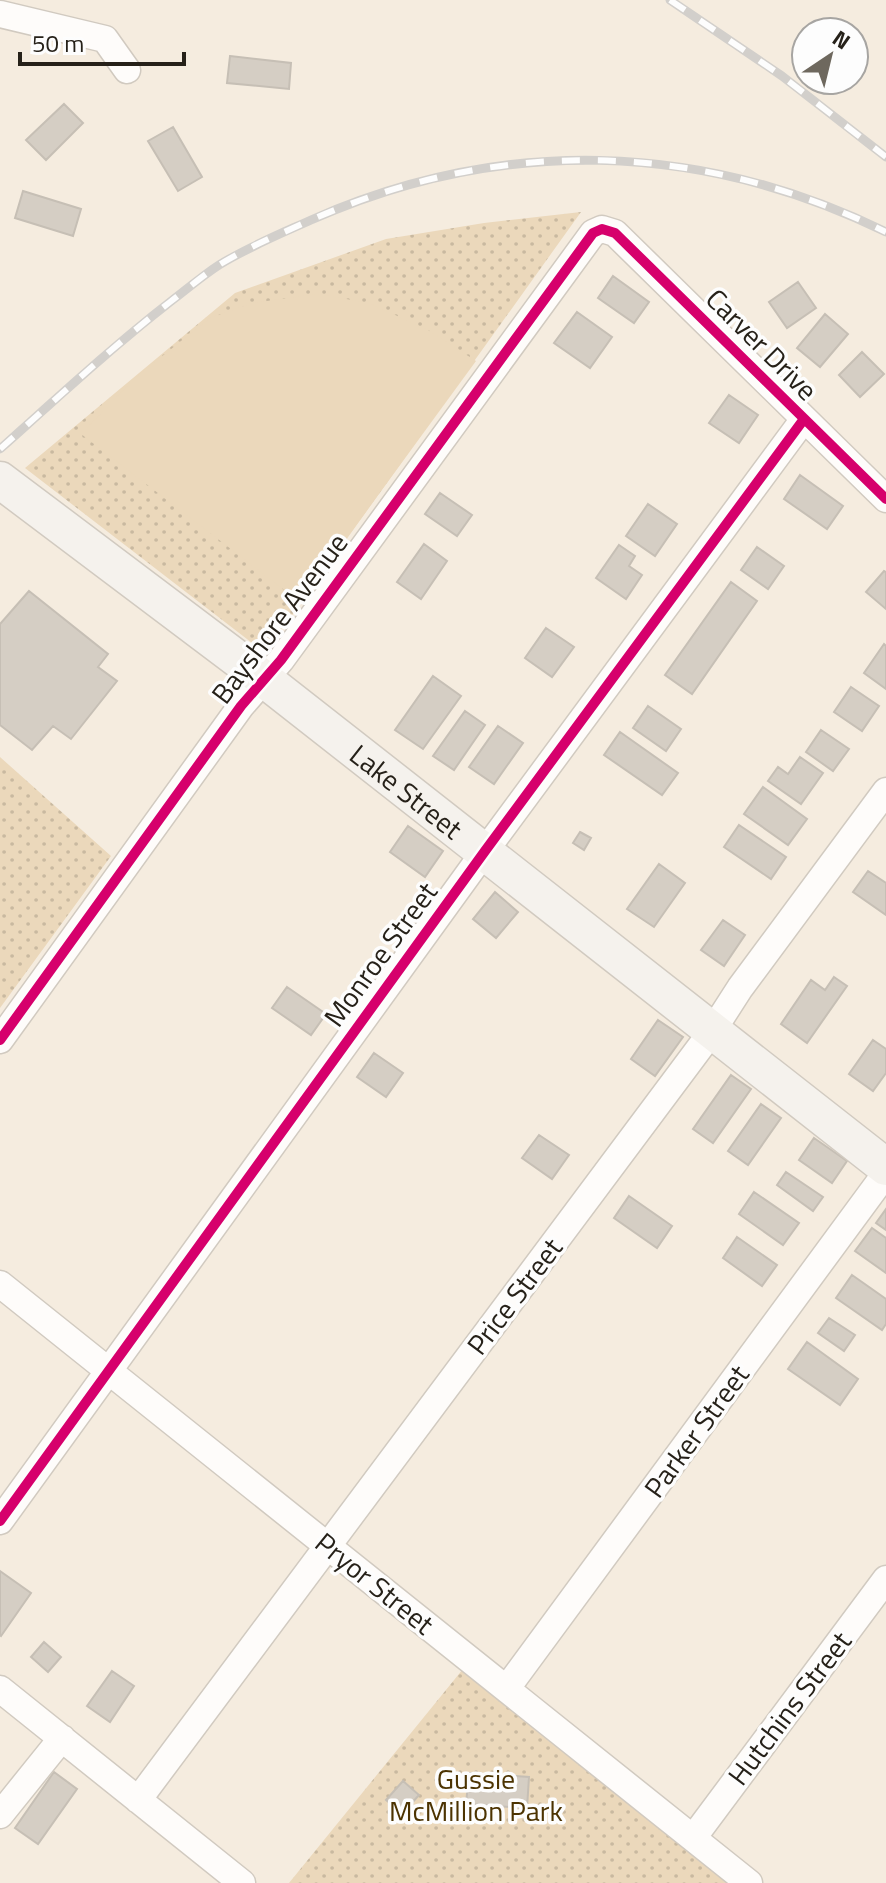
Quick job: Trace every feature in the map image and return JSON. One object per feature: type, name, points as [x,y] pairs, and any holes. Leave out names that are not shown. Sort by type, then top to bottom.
[{"type":"street","points":[[0,14],[105,39],[127,70]]},
{"type":"street","name":"Carver Drive","points":[[602,229],[615,233],[886,499]]},
{"type":"street","name":"Bayshore Avenue","points":[[0,1040],[241,706],[309,622],[589,237],[602,229]]},
{"type":"street","name":"Monroe Street","points":[[0,1521],[485,851],[804,419]]},
{"type":"street","name":"Lake Street","points":[[0,480],[485,851],[886,1170]]},
{"type":"street","name":"Price Street","points":[[138,1800],[713,1030],[740,988],[886,791]]},
{"type":"street","name":"Parker Street","points":[[507,1688],[886,1170]]},
{"type":"street","name":"Pryor Street","points":[[0,1284],[749,1883]]},
{"type":"street","name":"Hutchins Street","points":[[693,1838],[886,1579]]},
{"type":"street","points":[[0,1689],[242,1883]]},
{"type":"street","points":[[0,1815],[62,1738]]},
{"type":"green space","points":[[581,212],[265,653],[25,468],[235,293],[386,239],[484,223]]},
{"type":"green space","points":[[318,294],[369,303],[428,330],[476,361],[300,602],[81,434],[136,377],[210,318],[252,303]]},
{"type":"green space","points":[[0,757],[111,856],[0,1008]]},
{"type":"green space","name":"Gussie McMillion Park","points":[[463,1669],[729,1883],[289,1883]]},
{"type":"building","points":[[230,56],[291,63],[289,89],[227,83]]},
{"type":"building","points":[[64,104],[83,123],[46,160],[26,140]]},
{"type":"building","points":[[173,127],[202,177],[178,191],[148,141]]},
{"type":"building","points":[[23,191],[81,209],[73,236],[15,218]]},
{"type":"building","points":[[613,276],[649,302],[634,323],[598,298]]},
{"type":"building","points":[[798,282],[816,308],[787,328],[769,302]]},
{"type":"building","points":[[577,312],[612,337],[590,368],[554,343]]},
{"type":"building","points":[[825,314],[848,334],[820,367],[797,348]]},
{"type":"building","points":[[862,352],[884,374],[860,397],[839,375]]},
{"type":"building","points":[[729,395],[758,415],[739,443],[709,423]]},
{"type":"building","points":[[800,475],[843,506],[827,529],[784,499]]},
{"type":"building","points":[[440,493],[472,515],[457,536],[425,514]]},
{"type":"building","points":[[648,504],[677,524],[655,556],[626,536]]},
{"type":"building","points":[[424,544],[447,561],[421,599],[397,582]]},
{"type":"building","points":[[619,545],[635,556],[629,566],[642,575],[626,599],[596,578]]},
{"type":"building","points":[[757,547],[784,566],[768,589],[741,570]]},
{"type":"building","points":[[886,572],[886,609],[866,592]]},
{"type":"building","points":[[731,582],[757,601],[692,694],[665,675]]},
{"type":"building","points":[[29,591],[108,654],[98,667],[117,681],[71,739],[53,726],[32,750],[0,725],[0,624]]},
{"type":"building","points":[[546,628],[574,647],[552,677],[525,658]]},
{"type":"building","points":[[884,644],[886,646],[886,689],[864,673]]},
{"type":"building","points":[[433,676],[461,696],[423,749],[395,730]]},
{"type":"building","points":[[851,687],[879,706],[862,731],[834,712]]},
{"type":"building","points":[[648,706],[681,729],[666,751],[633,728]]},
{"type":"building","points":[[465,711],[485,725],[454,770],[433,756]]},
{"type":"building","points":[[498,726],[523,743],[494,784],[469,767]]},
{"type":"building","points":[[821,730],[849,749],[833,771],[806,752]]},
{"type":"building","points":[[620,732],[678,773],[662,795],[604,755]]},
{"type":"building","points":[[800,757],[823,773],[801,804],[768,781],[778,767],[788,774]]},
{"type":"building","points":[[763,787],[807,819],[788,845],[744,814]]},
{"type":"building","points":[[739,825],[786,857],[771,879],[724,847]]},
{"type":"building","points":[[408,826],[443,851],[425,877],[390,852]]},
{"type":"building","points":[[580,832],[591,838],[584,850],[573,843]]},
{"type":"building","points":[[659,864],[685,883],[654,927],[627,909]]},
{"type":"building","points":[[868,871],[886,883],[886,915],[853,892]]},
{"type":"building","points":[[495,892],[518,912],[496,938],[473,919]]},
{"type":"building","points":[[723,920],[745,935],[724,966],[701,950]]},
{"type":"building","points":[[834,977],[847,986],[807,1043],[781,1024],[811,980],[825,990]]},
{"type":"building","points":[[287,987],[326,1014],[311,1035],[272,1008]]},
{"type":"building","points":[[658,1020],[683,1037],[655,1076],[631,1059]]},
{"type":"building","points":[[873,1040],[886,1049],[886,1073],[873,1091],[849,1074]]},
{"type":"building","points":[[374,1053],[403,1073],[386,1097],[357,1077]]},
{"type":"building","points":[[731,1075],[751,1089],[713,1143],[693,1129]]},
{"type":"building","points":[[761,1104],[781,1118],[748,1165],[728,1151]]},
{"type":"building","points":[[539,1135],[569,1155],[552,1179],[522,1158]]},
{"type":"building","points":[[814,1138],[847,1161],[832,1183],[799,1160]]},
{"type":"building","points":[[786,1172],[823,1197],[813,1211],[777,1185]]},
{"type":"building","points":[[754,1192],[799,1223],[783,1245],[739,1214]]},
{"type":"building","points":[[629,1196],[672,1226],[657,1248],[614,1218]]},
{"type":"building","points":[[886,1209],[886,1230],[876,1223]]},
{"type":"building","points":[[872,1228],[886,1238],[886,1273],[855,1251]]},
{"type":"building","points":[[737,1237],[777,1265],[762,1286],[723,1258]]},
{"type":"building","points":[[852,1275],[886,1299],[886,1324],[882,1330],[836,1298]]},
{"type":"building","points":[[829,1318],[855,1335],[844,1351],[818,1333]]},
{"type":"building","points":[[807,1342],[858,1379],[840,1405],[788,1369]]},
{"type":"building","points":[[0,1571],[31,1593],[1,1636],[0,1635]]},
{"type":"building","points":[[44,1642],[61,1657],[48,1672],[31,1657]]},
{"type":"building","points":[[112,1671],[134,1686],[110,1722],[87,1706]]},
{"type":"building","points":[[54,1772],[77,1789],[38,1844],[15,1828]]},
{"type":"building","points":[[469,1773],[529,1777],[527,1808],[466,1804]]},
{"type":"building","points":[[403,1781],[419,1795],[402,1814],[386,1800]]},
{"type":"railway","points":[[670,0],[782,76],[886,157]]},
{"type":"railway","points":[[0,449],[126,337],[219,265],[311,220],[383,193],[455,174],[527,163],[600,160],[672,166],[744,180],[816,202],[886,232]]},
{"type":"cycle path","points":[[0,1040],[241,706],[281,660],[593,233],[602,229],[615,233],[886,499]]},
{"type":"cycle path","points":[[0,1521],[485,851],[804,419]]}]
